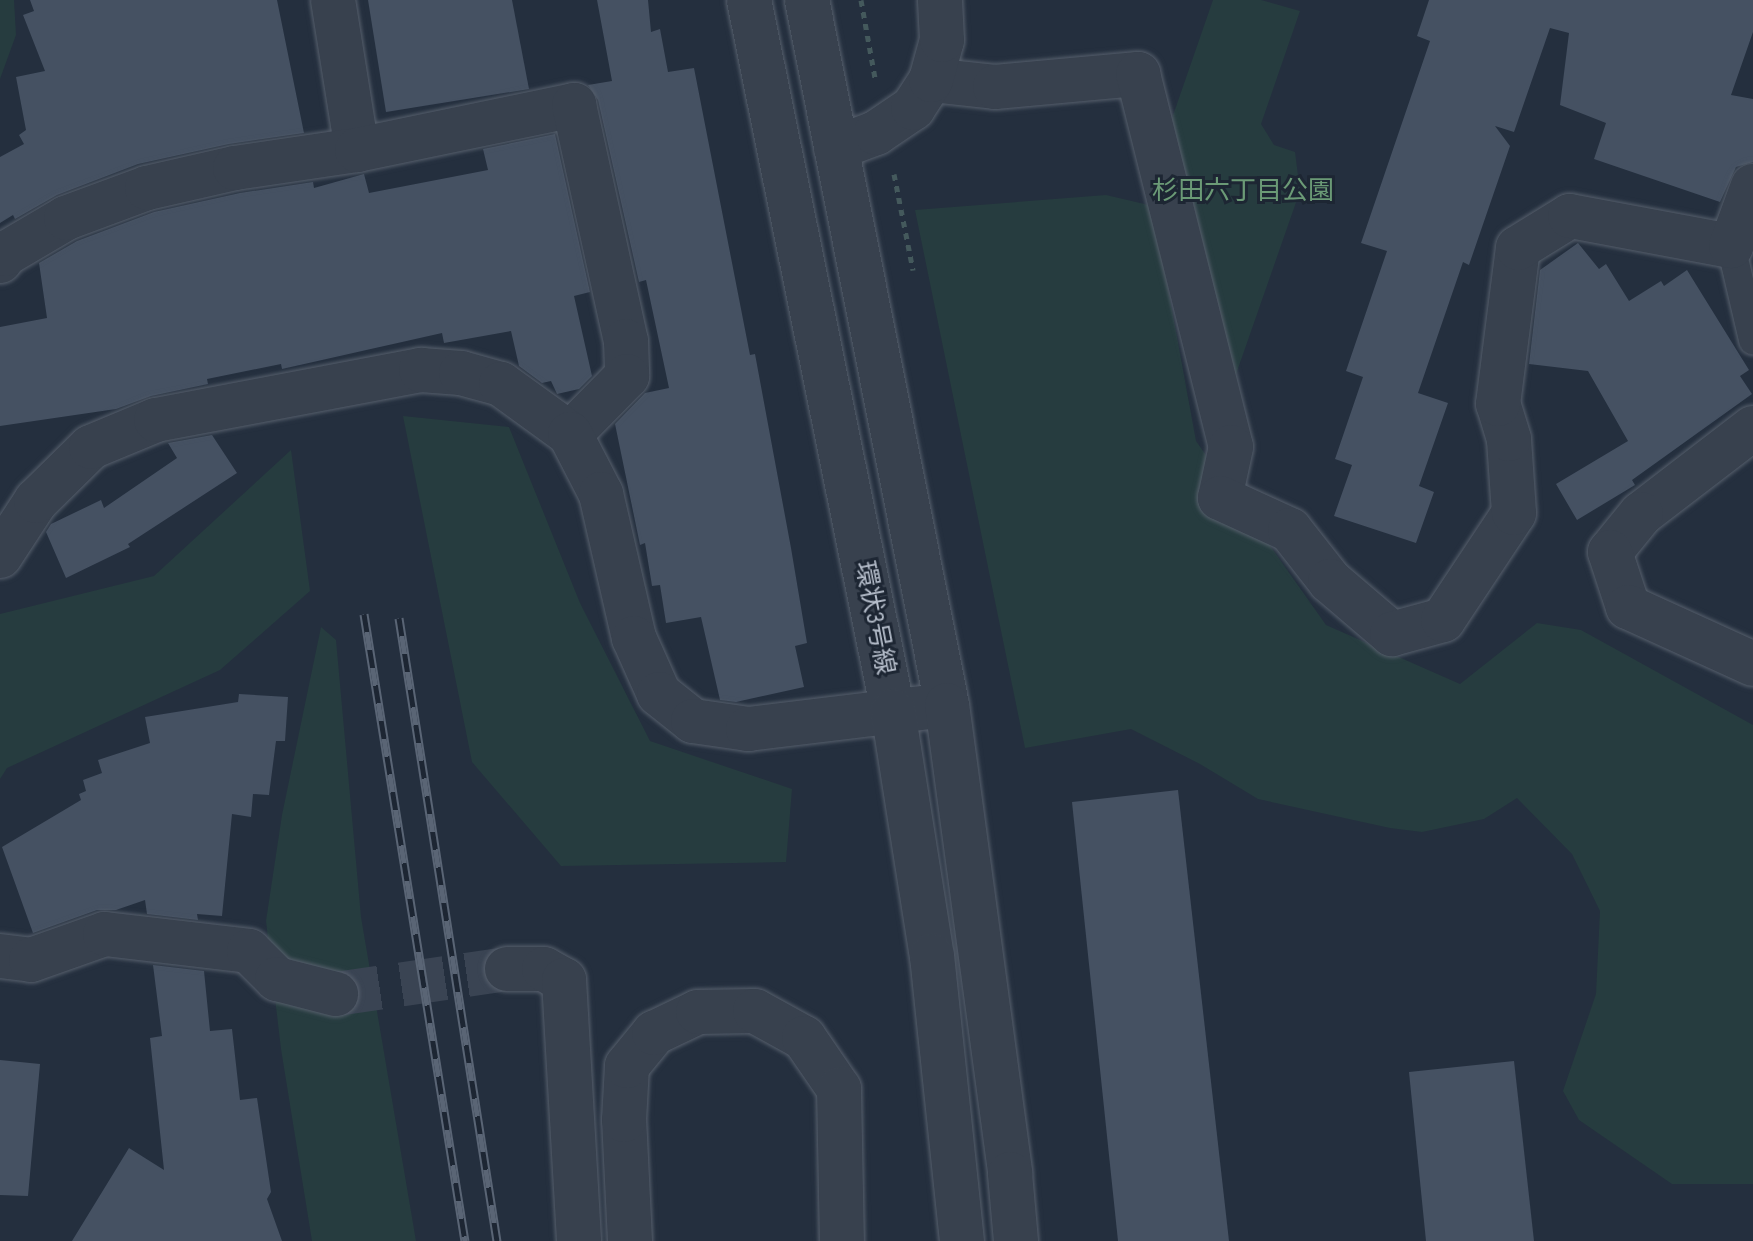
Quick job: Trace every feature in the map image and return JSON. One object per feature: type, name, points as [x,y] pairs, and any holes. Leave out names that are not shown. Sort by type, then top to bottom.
[{"type":"street","points":[[333,0],[357,150]]},
{"type":"street","name":"環状3号線","points":[[749,0],[893,711],[932,956],[962,1241]]},
{"type":"street","name":"環状3号線","points":[[807,0],[947,705],[1008,1159],[1016,1241]]},
{"type":"street","points":[[836,148],[876,133],[913,108],[938,40],[995,87],[1138,74],[1231,447],[1220,498],[1290,530],[1330,581],[1392,634],[1443,620],[1514,513],[1509,439],[1498,404],[1518,248],[1570,216],[1731,246],[1753,186]]},
{"type":"street","points":[[0,261],[5,254],[66,218],[147,188],[235,168],[357,150],[574,105],[626,341],[627,376],[570,434]]},
{"type":"street","points":[[0,556],[36,501],[91,447],[156,420],[421,370],[461,373],[501,384],[570,434],[601,494],[634,638],[659,694],[693,721],[748,729],[947,705]]},
{"type":"street","points":[[1753,428],[1641,514],[1610,552],[1628,607],[1753,664]]},
{"type":"street","points":[[0,956],[31,960],[105,934],[249,951],[277,979],[336,994]]},
{"type":"street","points":[[507,969],[544,969],[564,980],[579,1241]]},
{"type":"street","points":[[630,1241],[624,1120],[627,1066],[654,1033],[698,1012],[755,1011],[804,1038],[839,1089],[842,1241]]},
{"type":"lane","points":[[1731,246],[1753,340]]},
{"type":"green space","points":[[0,0],[14,0],[16,35],[0,79]]},
{"type":"green space","name":"杉田六丁目公園","points":[[1213,0],[1261,0],[1300,11],[1261,124],[1274,145],[1295,152],[1300,191],[1234,380],[1170,124]]},
{"type":"green space","points":[[1106,195],[1153,206],[1196,441],[1326,625],[1460,684],[1537,623],[1581,630],[1753,725],[1753,1184],[1672,1184],[1579,1120],[1563,1091],[1596,994],[1600,911],[1572,854],[1517,798],[1484,819],[1422,832],[1258,799],[1200,764],[1131,729],[1025,748],[915,210]]},
{"type":"green space","points":[[403,416],[509,427],[580,603],[650,741],[792,789],[786,862],[561,866],[472,762]]},
{"type":"green space","points":[[291,450],[310,591],[220,670],[7,768],[0,779],[0,614],[154,576]]},
{"type":"green space","points":[[321,627],[336,640],[361,917],[416,1241],[312,1241],[281,1049],[266,921],[282,815]]},
{"type":"building","points":[[30,0],[277,0],[304,133],[229,144],[138,164],[57,195],[15,219],[13,215],[0,223],[0,157],[24,144],[19,135],[26,130],[16,77],[45,71],[23,15],[34,11]]},
{"type":"building","points":[[368,0],[512,0],[529,89],[386,112]]},
{"type":"building","points":[[597,0],[648,0],[651,32],[660,29],[668,72],[694,68],[750,355],[755,354],[791,548],[807,643],[795,646],[804,687],[736,702],[720,700],[701,617],[666,623],[660,585],[652,586],[645,543],[640,545],[615,424],[645,393],[669,388],[646,280],[639,282],[598,100],[588,85],[612,81]]},
{"type":"building","points":[[1429,0],[1753,0],[1753,32],[1731,95],[1753,99],[1753,162],[1736,167],[1720,202],[1594,159],[1606,123],[1560,105],[1569,33],[1550,28],[1514,132],[1495,126],[1510,146],[1469,265],[1463,262],[1418,393],[1448,403],[1419,486],[1434,492],[1416,543],[1334,516],[1352,465],[1335,459],[1363,377],[1346,371],[1387,251],[1361,243],[1430,41],[1417,36]]},
{"type":"building","points":[[555,134],[590,292],[574,296],[592,376],[579,389],[557,394],[551,381],[542,383],[519,366],[511,331],[444,343],[442,333],[282,369],[281,364],[207,379],[208,384],[151,396],[116,409],[0,426],[0,327],[47,318],[39,263],[77,241],[154,212],[240,193],[313,182],[314,188],[364,174],[369,193],[488,170],[483,149]]},
{"type":"building","points":[[1578,243],[1599,269],[1606,264],[1629,301],[1661,281],[1664,286],[1687,270],[1749,370],[1740,376],[1752,394],[1632,480],[1635,485],[1577,520],[1556,484],[1628,441],[1588,371],[1529,364],[1540,270]]},
{"type":"building","points":[[212,435],[237,473],[128,544],[130,547],[66,578],[46,532],[51,524],[101,500],[104,508],[177,458],[168,443]]},
{"type":"building","points":[[239,694],[288,697],[285,741],[276,741],[269,795],[253,794],[251,817],[232,814],[222,916],[197,914],[198,920],[147,914],[145,900],[116,910],[97,910],[33,933],[2,847],[81,800],[79,794],[86,791],[83,780],[102,773],[98,760],[150,743],[145,717],[238,702]]},
{"type":"building","points":[[1178,790],[1229,1241],[1118,1241],[1072,802]]},
{"type":"building","points":[[153,965],[204,971],[210,1031],[232,1029],[240,1100],[257,1098],[271,1192],[267,1199],[282,1241],[72,1241],[129,1148],[164,1170],[150,1038],[162,1036]]},
{"type":"building","points":[[0,1060],[40,1064],[28,1196],[0,1195]]},
{"type":"building","points":[[1514,1061],[1534,1241],[1426,1241],[1409,1072]]},
{"type":"tunnel","points":[[336,994],[507,969]]},
{"type":"railway","points":[[364,614],[465,1241]]},
{"type":"railway","points":[[399,618],[497,1241]]}]
